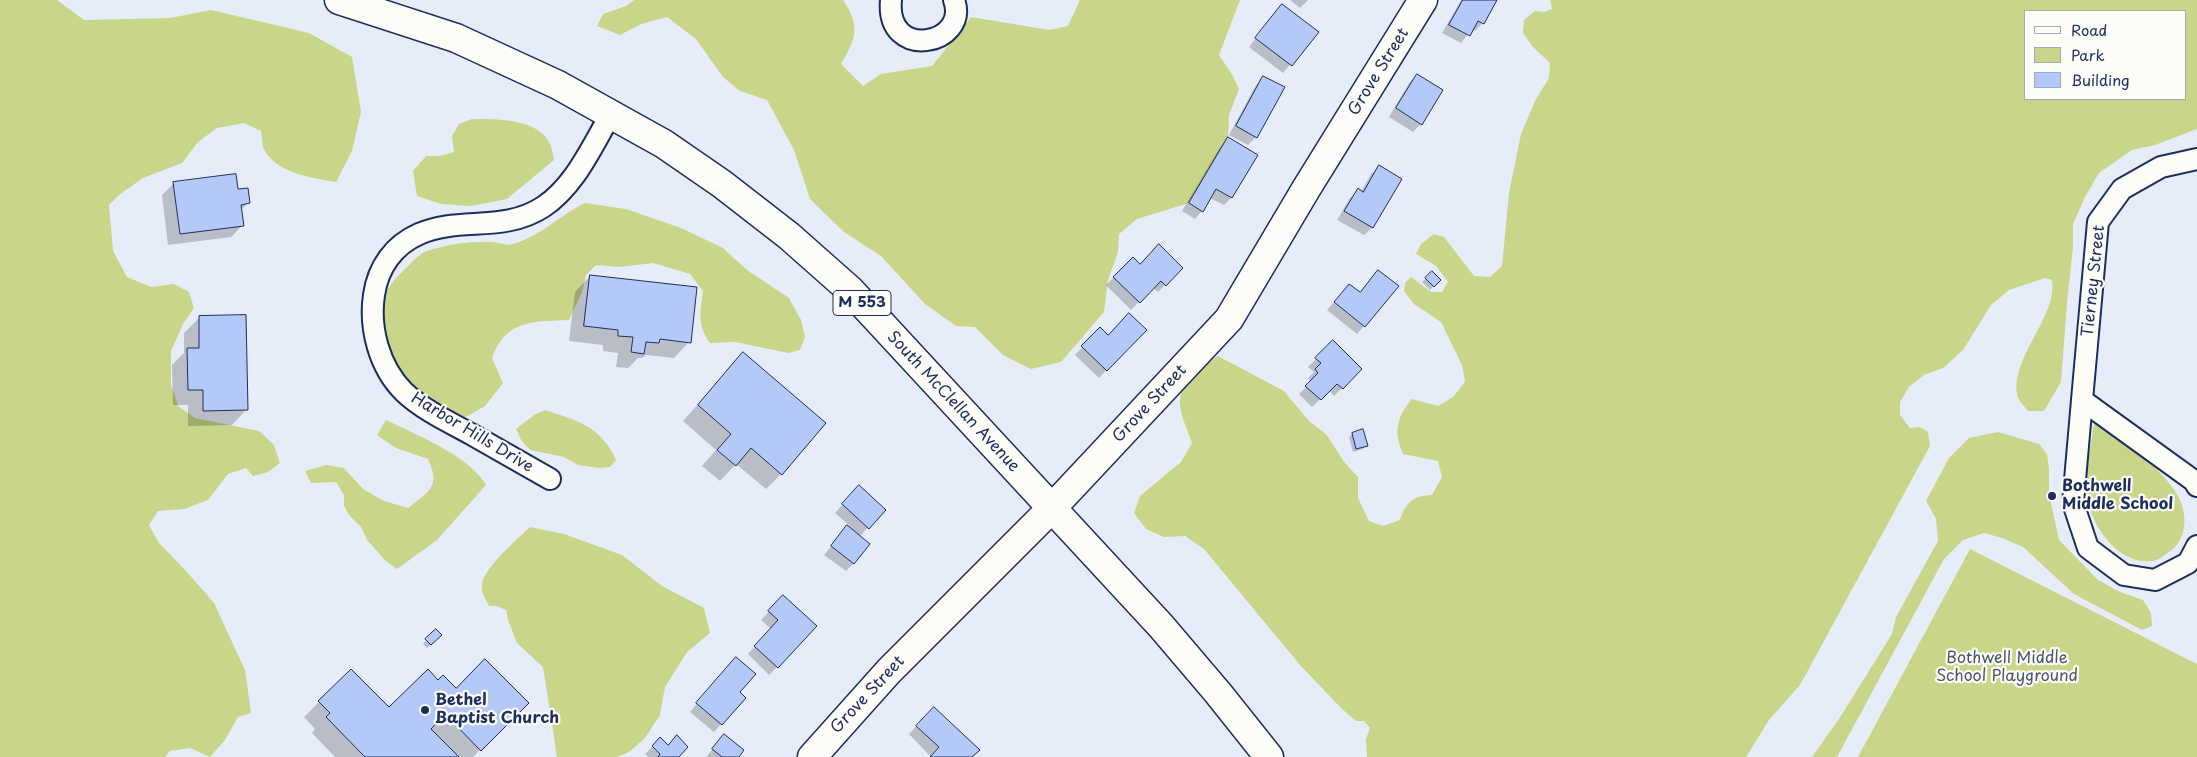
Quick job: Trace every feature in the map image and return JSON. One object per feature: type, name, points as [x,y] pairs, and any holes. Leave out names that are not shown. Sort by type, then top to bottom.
[{"type":"main road","name":"South McClellan Avenue","points":[[339,0],[456,38],[558,85],[664,144],[722,184],[789,236],[850,290],[1161,626],[1269,757]]},
{"type":"main road","name":"Grove Street","points":[[812,757],[889,671],[1052,508],[1229,319],[1306,189],[1423,0]]},
{"type":"street","points":[[891,0],[890,13],[894,25],[903,35],[914,41],[927,41],[939,37],[949,28],[955,17],[954,0]]},
{"type":"street","name":"Harbor Hills Drive","points":[[550,479],[427,409],[404,392],[386,367],[375,338],[371,314],[375,286],[388,258],[397,248],[419,234],[447,225],[494,224],[518,219],[541,208],[557,197],[572,178],[612,114]]},
{"type":"street","name":"Tierney Street","points":[[2197,159],[2161,167],[2122,189],[2098,222],[2073,503],[2088,548],[2124,575],[2155,580],[2188,563],[2197,546]]},
{"type":"street","points":[[2082,400],[2194,481],[2197,486]]},
{"type":"green space","points":[[0,0],[57,0],[84,20],[170,18],[211,10],[309,33],[352,57],[361,112],[352,151],[336,182],[295,173],[276,163],[268,156],[263,147],[261,131],[244,123],[217,128],[198,142],[182,163],[143,178],[119,195],[109,205],[113,251],[127,277],[151,287],[174,284],[189,292],[194,308],[183,324],[171,351],[171,384],[178,406],[195,418],[259,431],[274,445],[280,463],[268,472],[253,476],[246,468],[228,474],[208,500],[184,509],[158,511],[149,525],[159,543],[214,603],[245,670],[251,713],[238,717],[225,740],[210,757],[190,748],[170,751],[165,757],[0,757]]},
{"type":"green space","points":[[634,0],[843,0],[849,9],[854,32],[850,47],[841,64],[863,86],[881,74],[932,66],[971,17],[1049,30],[1068,26],[1080,0],[1240,0],[1219,55],[1239,89],[1229,115],[1228,137],[1189,203],[1137,219],[1119,234],[1118,252],[1108,280],[1104,312],[1061,362],[1031,369],[1003,355],[975,327],[956,326],[925,304],[881,256],[844,232],[810,199],[794,150],[767,100],[740,91],[723,77],[696,39],[667,17],[641,24],[620,35],[597,26],[603,14],[626,6]]},
{"type":"green space","points":[[1550,0],[2197,0],[2197,129],[2155,145],[2132,150],[2099,173],[2085,197],[2073,224],[2073,247],[2061,382],[2044,411],[2028,411],[2017,395],[2017,381],[2020,366],[2042,322],[2052,294],[2052,280],[2045,278],[2009,290],[1991,305],[1963,350],[1943,368],[1924,375],[1909,387],[1900,402],[1900,415],[1910,428],[1920,427],[1928,432],[1930,446],[1800,685],[1769,720],[1746,757],[1367,757],[1366,739],[1370,728],[1364,721],[1356,721],[1342,709],[1300,665],[1204,549],[1185,536],[1164,537],[1146,529],[1134,513],[1140,496],[1181,462],[1192,443],[1182,414],[1180,396],[1192,376],[1218,356],[1284,391],[1309,421],[1326,434],[1345,463],[1358,477],[1358,498],[1369,521],[1383,526],[1400,520],[1411,501],[1432,495],[1442,477],[1438,461],[1403,454],[1397,431],[1400,418],[1412,399],[1438,406],[1453,397],[1465,382],[1462,365],[1441,322],[1414,304],[1404,291],[1405,283],[1411,277],[1431,292],[1442,292],[1448,282],[1436,266],[1416,254],[1421,244],[1434,234],[1444,237],[1474,276],[1490,277],[1502,266],[1509,193],[1521,134],[1536,99],[1549,78],[1550,63],[1533,47],[1523,33],[1524,20],[1535,11],[1544,12],[1552,9]]},
{"type":"green space","points":[[472,119],[504,120],[536,129],[544,135],[550,144],[554,160],[507,199],[471,206],[441,204],[417,196],[413,171],[426,156],[440,156],[454,152],[452,136],[459,124]]},
{"type":"green space","points":[[585,203],[626,209],[681,228],[723,248],[747,270],[789,298],[801,320],[805,337],[800,350],[789,353],[735,342],[710,343],[703,330],[700,318],[703,291],[690,274],[653,263],[619,267],[596,265],[586,275],[582,292],[569,320],[544,321],[522,325],[513,329],[505,336],[492,358],[503,383],[485,406],[464,418],[434,401],[413,386],[407,380],[392,353],[383,321],[384,297],[389,287],[399,275],[421,254],[427,251],[460,243],[494,242],[511,245],[533,236]]},
{"type":"green space","points":[[545,410],[578,422],[596,432],[603,439],[616,460],[610,467],[599,468],[578,465],[564,457],[530,450],[521,440],[516,429],[534,415]]},
{"type":"green space","points":[[386,420],[426,439],[455,456],[479,475],[486,485],[437,540],[397,569],[386,561],[367,540],[361,527],[349,515],[344,506],[344,495],[336,482],[311,483],[305,471],[326,465],[344,468],[363,489],[384,501],[408,508],[431,488],[433,482],[432,468],[428,459],[396,448],[377,435]]},
{"type":"green space","points":[[2094,423],[2148,462],[2167,481],[2180,499],[2184,517],[2183,534],[2174,548],[2158,560],[2141,561],[2122,553],[2105,538],[2094,519],[2088,499],[2087,477]]},
{"type":"green space","points":[[1998,432],[2039,444],[2047,454],[2049,494],[2059,540],[2098,580],[2120,592],[2143,600],[2151,613],[2152,626],[2142,630],[2074,594],[2023,547],[1984,533],[1963,540],[1944,559],[1837,757],[1812,757],[1839,719],[1892,634],[1896,617],[1938,541],[1936,519],[1926,501],[1949,458],[1969,438]]},
{"type":"green space","points":[[530,527],[564,534],[622,555],[662,586],[704,608],[710,633],[687,652],[665,687],[660,715],[645,738],[629,752],[617,757],[557,757],[543,667],[517,643],[506,610],[497,606],[489,606],[482,590],[484,577],[495,561]]},
{"type":"green space","name":"Bothwell Middle School Playground","points":[[1970,549],[2197,664],[2197,757],[1858,757]]},
{"type":"building","points":[[1463,0],[1497,0],[1484,24],[1478,21],[1470,36],[1449,25]]},
{"type":"building","points":[[1282,4],[1319,32],[1292,66],[1255,38]]},
{"type":"building","points":[[1417,74],[1443,90],[1422,125],[1396,108]]},
{"type":"building","points":[[1263,76],[1285,87],[1257,138],[1236,126]]},
{"type":"building","points":[[1228,137],[1258,155],[1232,198],[1216,189],[1203,212],[1189,203]]},
{"type":"building","points":[[1379,165],[1402,179],[1373,228],[1344,211],[1358,188],[1363,192]]},
{"type":"building","points":[[236,174],[238,189],[248,188],[250,203],[241,205],[244,226],[180,234],[173,182]]},
{"type":"building","points":[[1159,244],[1183,268],[1166,286],[1161,281],[1140,303],[1113,277],[1133,257],[1140,264]]},
{"type":"building","points":[[1378,270],[1399,286],[1365,327],[1334,302],[1349,284],[1360,292]]},
{"type":"building","points":[[1432,271],[1441,280],[1434,287],[1425,278]]},
{"type":"building","points":[[590,275],[697,287],[691,343],[660,339],[659,343],[646,342],[644,354],[631,352],[633,337],[618,336],[618,330],[584,326]]},
{"type":"building","points":[[1129,313],[1147,330],[1107,371],[1081,346],[1100,327],[1108,335]]},
{"type":"building","points":[[246,315],[248,410],[203,411],[203,390],[188,390],[187,348],[199,348],[199,316]]},
{"type":"building","points":[[1333,340],[1362,369],[1343,389],[1337,384],[1321,400],[1305,386],[1318,373],[1315,369],[1321,363],[1315,358]]},
{"type":"building","points":[[743,352],[826,423],[782,475],[751,448],[736,466],[717,450],[731,434],[698,405]]},
{"type":"building","points":[[1363,429],[1368,446],[1356,449],[1352,433]]},
{"type":"building","points":[[859,485],[886,510],[869,529],[842,504]]},
{"type":"building","points":[[847,525],[870,544],[854,564],[831,546]]},
{"type":"building","points":[[783,595],[817,626],[778,668],[754,646],[778,620],[768,611]]},
{"type":"building","points":[[436,629],[442,635],[431,645],[425,639]]},
{"type":"building","points":[[736,657],[756,674],[740,692],[746,698],[722,725],[696,703]]},
{"type":"building","name":"Bethel Baptist Church","points":[[485,659],[529,703],[481,751],[445,714],[431,729],[459,757],[365,757],[326,717],[330,713],[318,701],[351,669],[389,707],[428,669],[438,680],[443,675],[456,688]]},
{"type":"building","points":[[934,707],[980,750],[972,757],[930,757],[939,747],[916,726]]},
{"type":"building","points":[[724,734],[744,750],[739,757],[722,757],[712,749]]},
{"type":"building","points":[[677,735],[688,747],[679,757],[658,757],[660,754],[652,746],[660,737],[668,745]]},
{"type":"place","name":"Bothwell Middle School","points":[[2052,496]]},
{"type":"place","name":"Bethel Baptist Church","points":[[425,710]]}]
